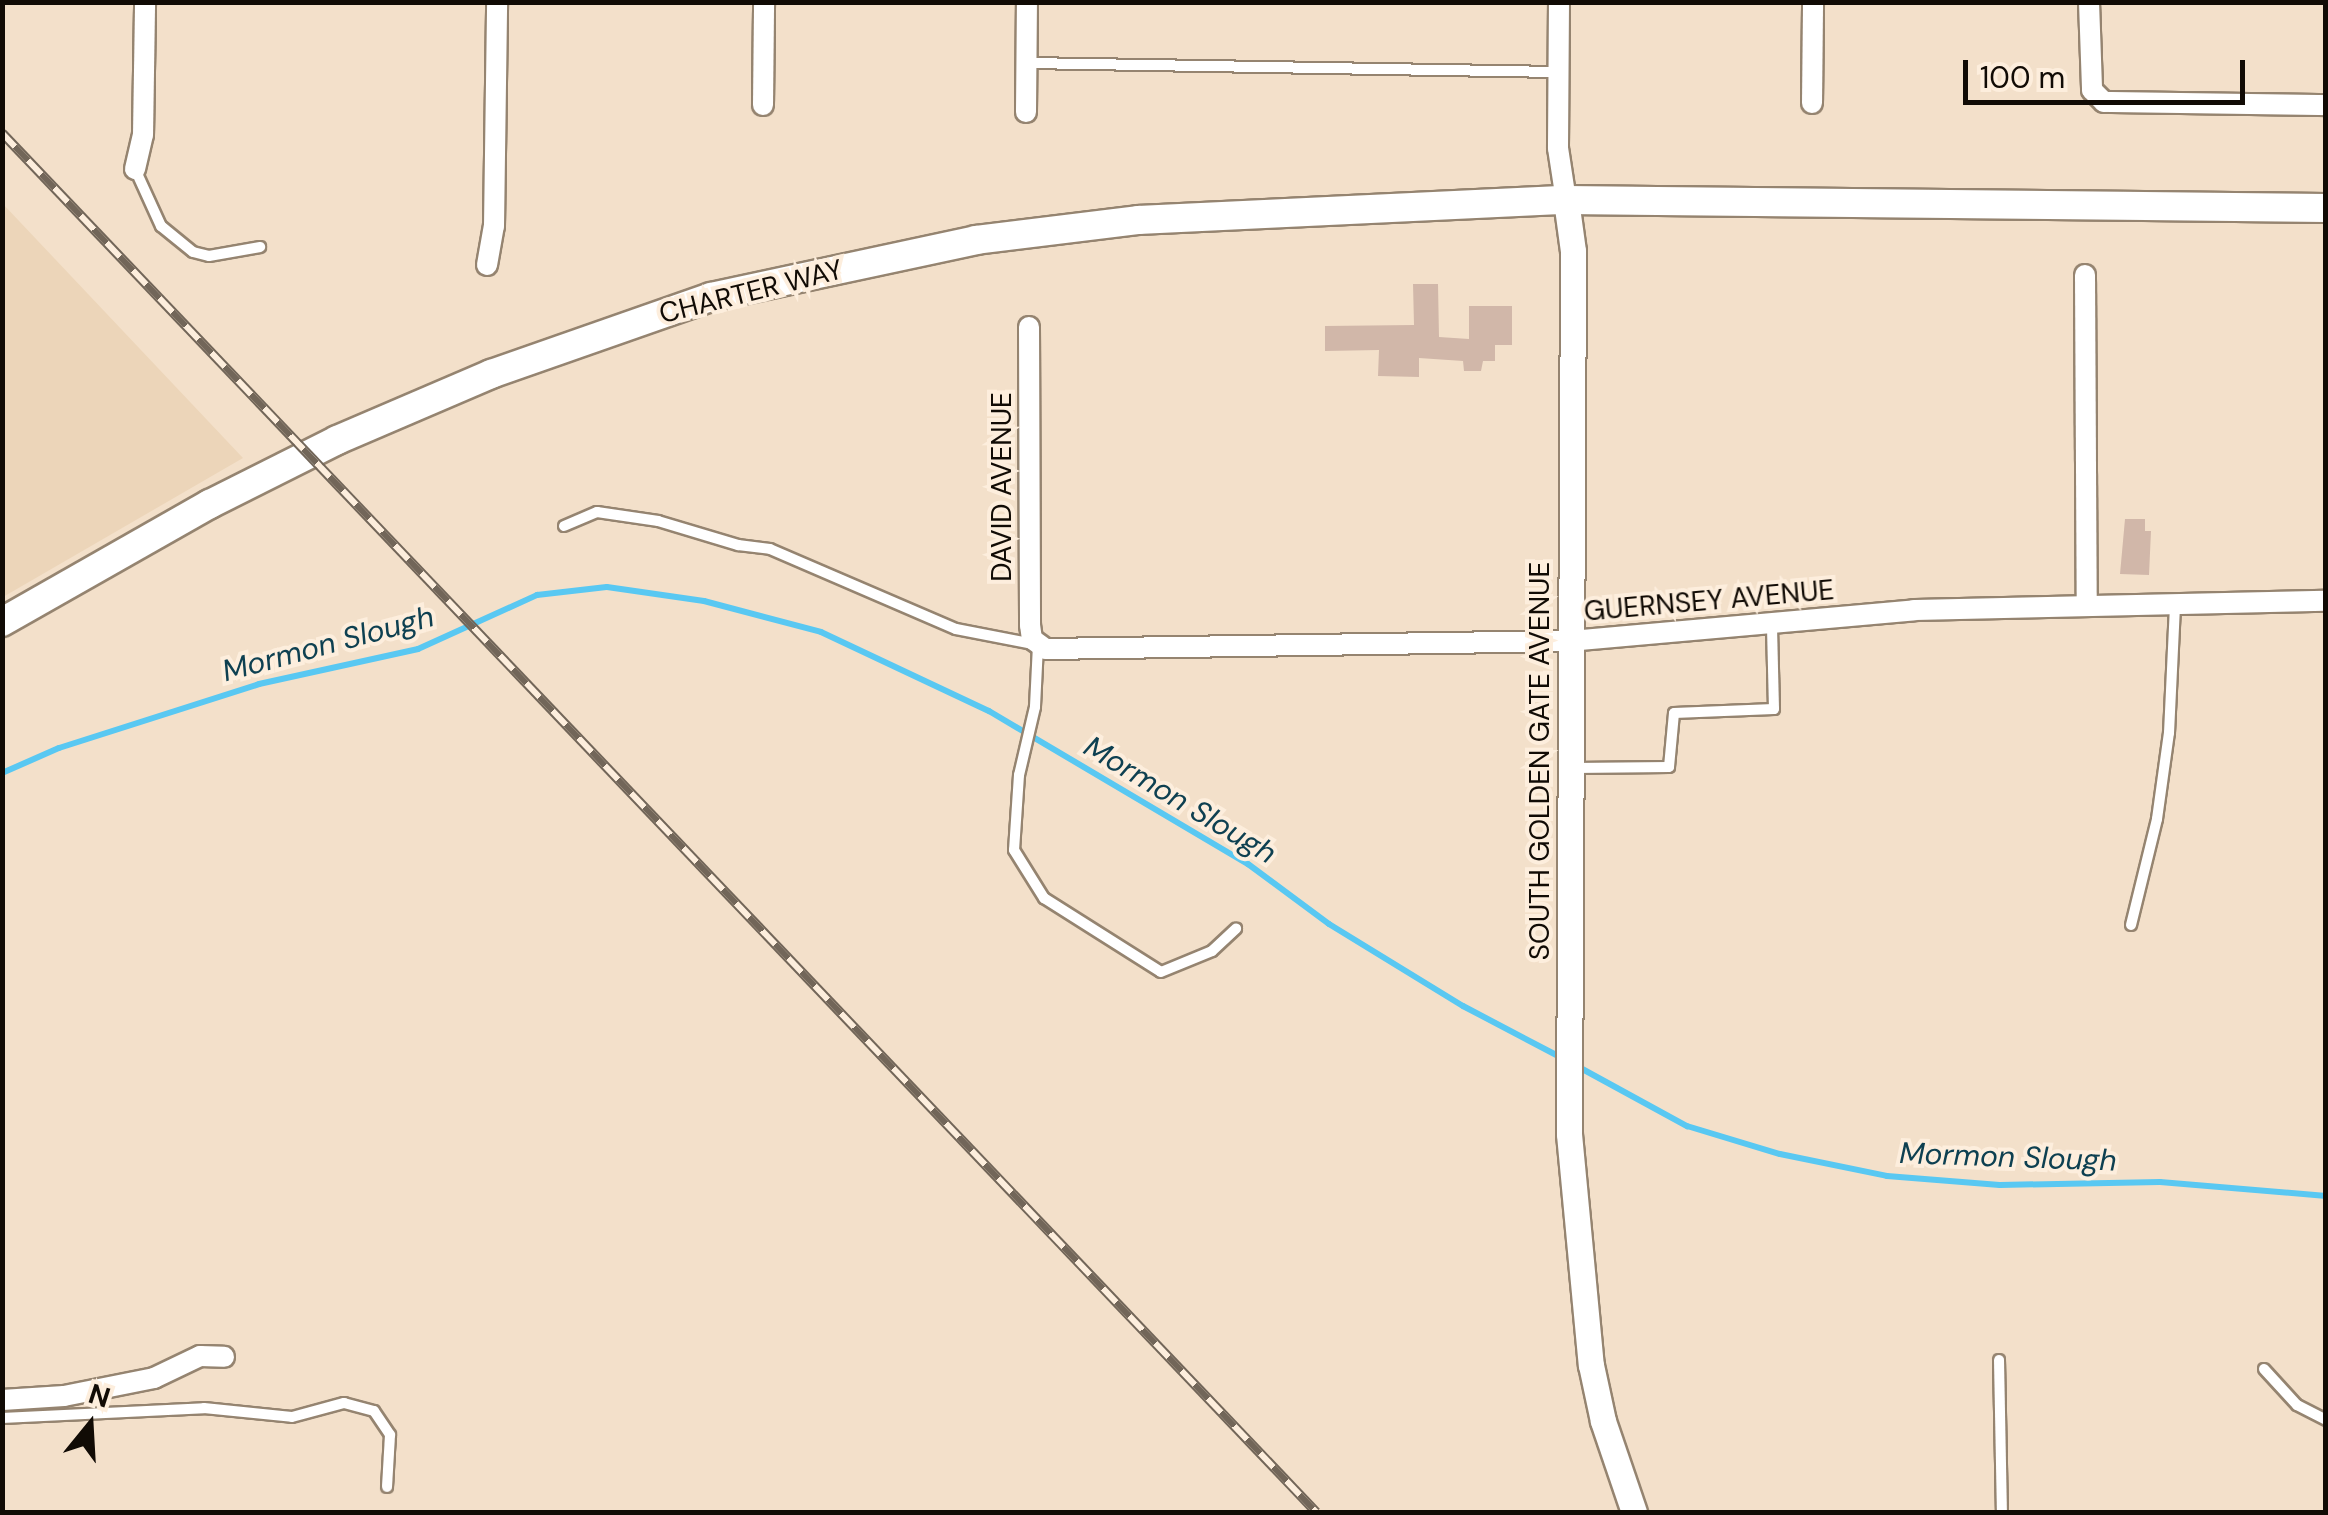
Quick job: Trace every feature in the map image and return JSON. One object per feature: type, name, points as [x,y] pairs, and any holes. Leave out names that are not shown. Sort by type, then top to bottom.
[{"type":"main road","name":"CHARTER WAY","points":[[2,622],[210,504],[338,440],[491,374],[710,298],[976,240],[1138,220],[1566,200],[2326,208]]},
{"type":"street","points":[[135,170],[143,135],[145,2]]},
{"type":"street","points":[[487,266],[494,226],[498,2]]},
{"type":"street","points":[[763,105],[764,2]]},
{"type":"street","points":[[1026,112],[1027,2]]},
{"type":"street","name":"SOUTH GOLDEN GATE AVENUE","points":[[1559,2],[1558,148],[1573,251],[1569,1134],[1591,1365],[1603,1421],[1634,1512]]},
{"type":"street","points":[[1812,103],[1813,2]]},
{"type":"street","points":[[2090,2],[2090,70],[2098,96],[2123,104],[2326,105]]},
{"type":"street","points":[[2085,275],[2087,606]]},
{"type":"street","name":"DAVID AVENUE","points":[[1029,327],[1030,625],[1038,645]]},
{"type":"street","name":"GUERNSEY AVENUE","points":[[1038,645],[1081,651],[1570,641],[1914,610],[2326,601]]},
{"type":"street","points":[[2,1400],[27,1400],[154,1378],[200,1356],[224,1358]]},
{"type":"lane","points":[[1026,63],[1559,72]]},
{"type":"lane","points":[[135,170],[161,226],[193,252],[209,256],[260,247]]},
{"type":"lane","points":[[564,526],[597,512],[658,521],[738,545],[770,549],[956,629],[1038,645],[1035,707],[1019,775],[1014,850],[1044,898],[1161,972],[1212,951],[1236,929]]},
{"type":"lane","points":[[2131,925],[2157,819],[2167,750],[2174,604]]},
{"type":"lane","points":[[1569,768],[1670,767],[1674,713],[1774,709],[1772,625]]},
{"type":"lane","points":[[1999,1360],[2002,1512]]},
{"type":"lane","points":[[2264,1369],[2297,1405],[2326,1420]]},
{"type":"lane","points":[[2,1418],[204,1408],[292,1417],[344,1403],[374,1411],[390,1435],[387,1487]]},
{"type":"shaded area","points":[[3,204],[243,458],[2,597]]},
{"type":"building","points":[[1413,284],[1438,284],[1439,337],[1469,339],[1469,306],[1512,306],[1512,345],[1495,345],[1495,361],[1483,361],[1481,371],[1464,371],[1463,361],[1419,358],[1419,377],[1378,376],[1379,350],[1325,351],[1325,326],[1414,325]]},
{"type":"building","points":[[2125,519],[2145,519],[2145,531],[2151,531],[2149,575],[2120,574]]},
{"type":"waterway","name":"Mormon Slough","points":[[2,773],[59,748],[259,684],[418,649],[537,595],[607,587],[704,601],[821,632],[989,711],[1248,864],[1329,924],[1463,1006],[1564,1059]]},
{"type":"waterway","name":"Mormon Slough","points":[[1575,1065],[1687,1126],[1780,1154],[1887,1176],[2000,1185],[2160,1182],[2326,1196]]},
{"type":"railway","points":[[2,133],[1316,1512]]}]
